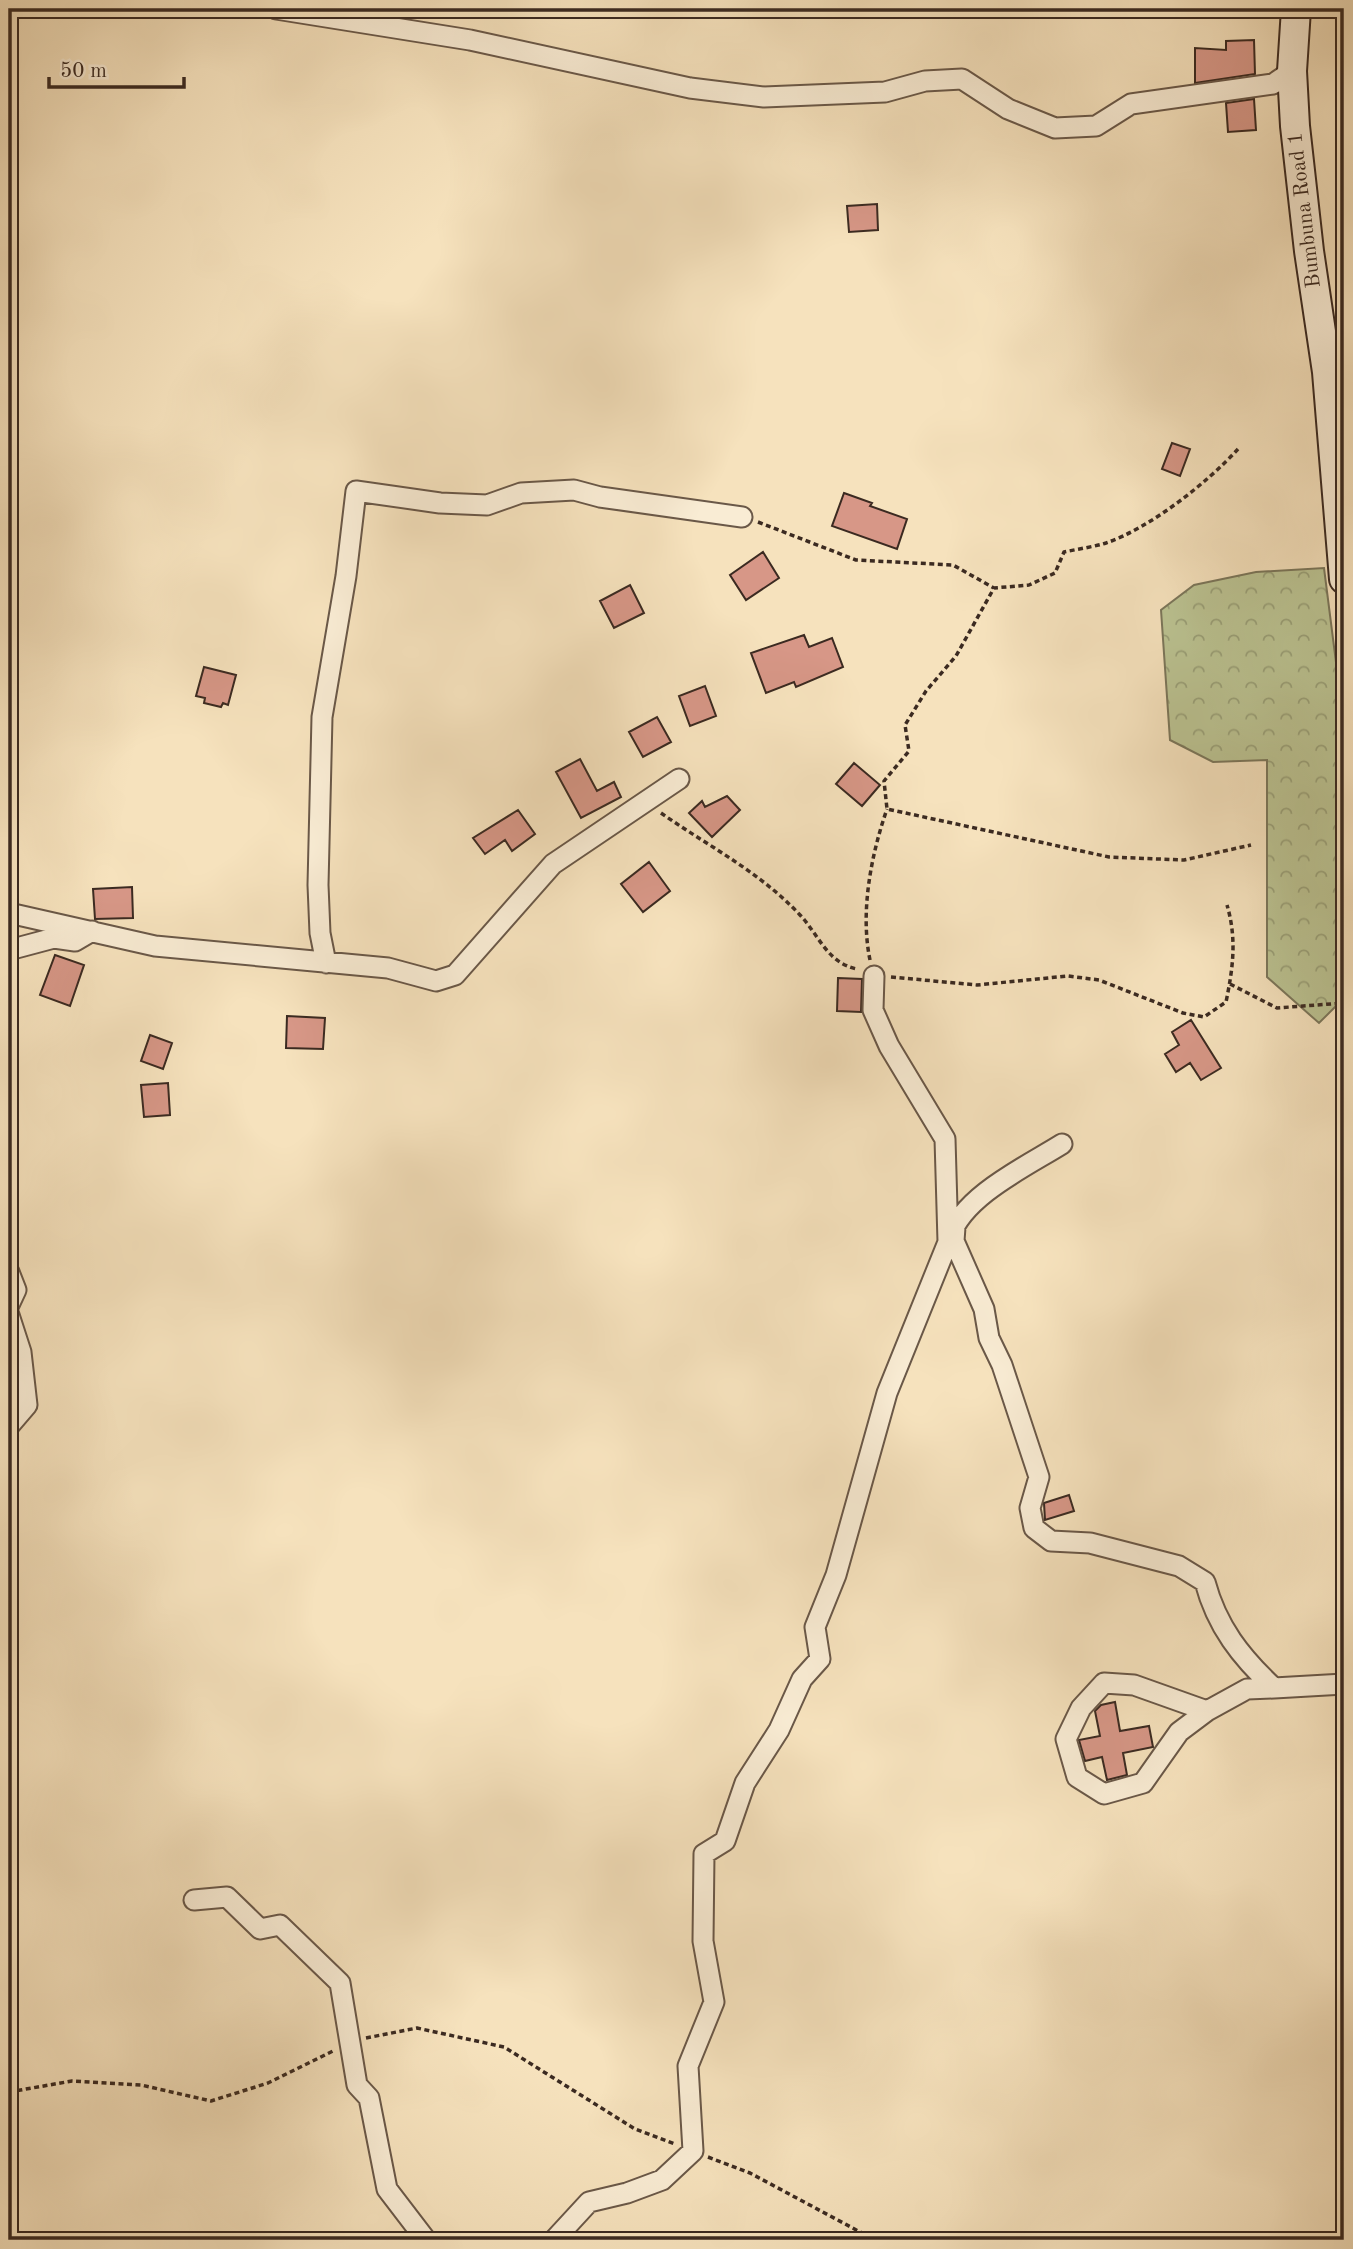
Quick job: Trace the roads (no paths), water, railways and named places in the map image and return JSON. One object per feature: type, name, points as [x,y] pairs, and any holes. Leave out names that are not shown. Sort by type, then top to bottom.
[{"type":"main road","name":"Bumbuna Road 1","points":[[1296,9],[1292,71],[1309,251],[1327,372],[1344,579]]},
{"type":"street","points":[[276,9],[470,40],[690,88],[764,96],[885,92],[925,81],[962,79],[1009,109],[1055,128],[1096,126],[1131,104],[1273,84],[1292,71]]},
{"type":"street","points":[[326,964],[320,933],[318,885],[321,729],[356,491],[440,503],[487,505],[521,493],[574,490],[600,497],[742,517]]},
{"type":"street","points":[[9,913],[155,946],[388,968],[436,981],[455,975],[553,863],[679,779]]},
{"type":"street","points":[[9,950],[54,938],[75,941],[92,931]]},
{"type":"street","points":[[874,976],[873,1010],[889,1046],[945,1139],[948,1241]]},
{"type":"street","points":[[554,2240],[589,2203],[662,2180],[693,2151],[688,2066],[714,2002],[703,1941],[704,1854],[724,1841],[745,1783],[779,1730],[802,1679],[820,1658],[815,1628],[836,1575],[887,1393],[955,1222],[1017,1169],[1062,1144]]},
{"type":"street","points":[[955,1222],[954,1241],[985,1309],[989,1338],[1002,1365],[1024,1439],[1039,1477],[1030,1508],[1034,1528],[1051,1541],[1090,1543],[1179,1566],[1205,1583],[1213,1610],[1234,1646],[1275,1688]]},
{"type":"street","points":[[9,1272],[16,1290],[9,1306]]},
{"type":"street","points":[[9,1315],[21,1352],[27,1405],[9,1426]]},
{"type":"street","points":[[1207,1711],[1135,1685],[1104,1683],[1081,1708],[1066,1739],[1077,1777],[1104,1794],[1143,1783],[1180,1732],[1207,1711],[1247,1689],[1344,1684]]},
{"type":"street","points":[[194,1900],[227,1897],[260,1929],[280,1925],[340,1983],[352,2041],[357,2085],[369,2098],[387,2189],[426,2240]]}]
